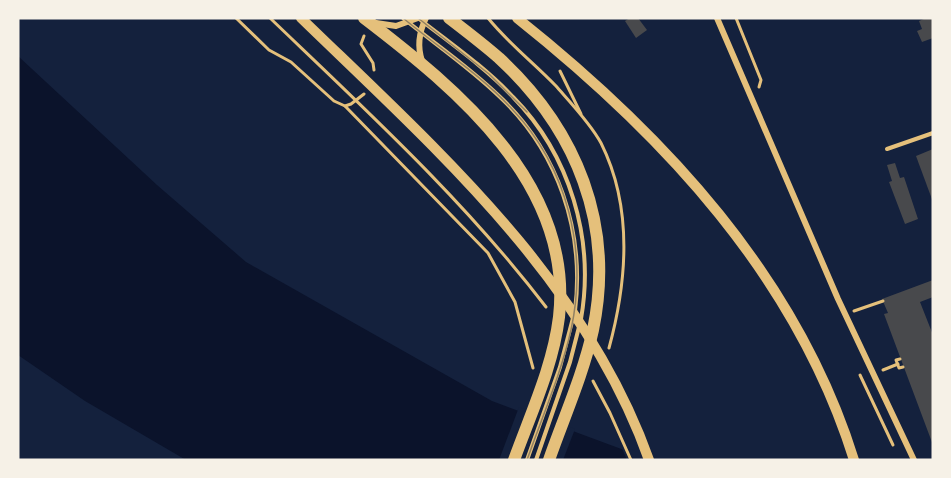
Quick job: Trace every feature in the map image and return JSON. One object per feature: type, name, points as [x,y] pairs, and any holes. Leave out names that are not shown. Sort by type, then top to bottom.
[{"type":"main road","points":[[301,18],[460,176],[535,261],[574,314],[605,363],[649,460]]},
{"type":"main road","points":[[364,18],[468,105],[501,143],[527,182],[551,234],[560,278],[559,318],[538,412],[514,460]]},
{"type":"main road","points":[[449,18],[500,58],[542,104],[571,148],[590,201],[598,250],[597,306],[589,345],[557,419],[549,460]]},
{"type":"main road","points":[[517,18],[644,130],[686,174],[729,226],[783,302],[808,347],[842,424],[854,460]]},
{"type":"street","points":[[364,18],[387,26],[406,20],[421,19],[419,52],[424,66]]},
{"type":"street","points":[[717,18],[838,299],[914,460]]},
{"type":"lane","points":[[421,19],[489,74],[525,111],[553,151],[574,198],[584,251],[583,304],[557,419],[536,460]]},
{"type":"lane","points":[[406,20],[494,92],[523,121],[548,159],[566,200],[576,251],[576,297],[569,339],[538,412],[527,460]]},
{"type":"lane","points":[[886,149],[933,133]]},
{"type":"path","points":[[236,18],[269,50],[291,62],[334,101],[345,106],[488,253],[515,302],[532,366]]},
{"type":"path","points":[[270,18],[451,195],[506,255],[548,310]]},
{"type":"path","points":[[366,34],[361,44],[373,63],[374,79]]},
{"type":"path","points":[[345,106],[366,92]]},
{"type":"path","points":[[878,303],[883,301]]},
{"type":"path","points":[[900,359],[896,360],[899,368],[903,367]]},
{"type":"path","points":[[881,371],[898,364]]},
{"type":"path","points":[[591,378],[631,460]]},
{"type":"water","points":[[18,56],[157,185],[246,262],[492,401],[651,460],[186,460],[85,401],[18,355]]},
{"type":"pier","points":[[519,407],[575,429],[563,460],[499,460]]},
{"type":"pier","points":[[621,446],[652,457],[654,460],[627,460]]},
{"type":"building","points":[[638,18],[647,30],[636,38],[625,21]]},
{"type":"building","points":[[933,18],[933,38],[922,42],[917,31],[922,29],[919,21]]},
{"type":"building","points":[[933,149],[933,202],[916,156]]},
{"type":"building","points":[[895,163],[900,178],[904,177],[918,219],[905,224],[889,182],[892,181],[887,165]]},
{"type":"building","points":[[933,280],[933,297],[920,302],[933,335],[933,445],[884,314],[888,313],[882,299]]},
{"type":"tram line","points":[[403,18],[473,73],[512,109],[531,132],[547,157],[560,184],[569,212],[575,241],[576,301],[571,330],[557,379],[527,460]]},
{"type":"tram line","points":[[418,18],[489,74],[527,112]]}]
